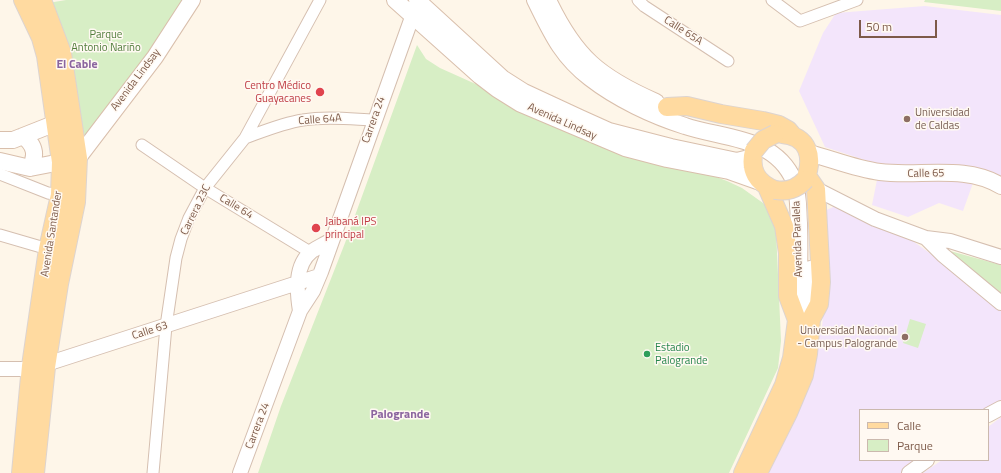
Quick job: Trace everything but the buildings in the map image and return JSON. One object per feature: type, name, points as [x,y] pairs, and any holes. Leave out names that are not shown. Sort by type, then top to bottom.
[{"type":"main road","points":[[26,7],[41,0]]},
{"type":"main road","name":"Avenida Santander","points":[[21,473],[39,366],[76,202],[69,160],[62,53],[41,0]]},
{"type":"main road","name":"Avenida Lindsay","points":[[395,0],[480,76],[521,104],[625,148],[667,159],[729,171],[767,186]]},
{"type":"main road","name":"Avenida Lindsay","points":[[417,0],[502,78],[524,92],[573,115],[609,131],[631,138],[737,161],[754,154]]},
{"type":"main road","name":"Avenida Paralela","points":[[535,0],[564,55],[590,78],[622,98],[685,126],[731,135],[754,143],[770,153],[786,168],[794,182],[798,212],[800,279],[808,354],[804,375],[788,413],[758,473]]},
{"type":"main road","name":"Avenida Paralela","points":[[548,0],[561,27],[587,60],[614,81],[688,116],[758,134],[776,145],[793,161],[802,176],[808,211],[804,320],[784,385],[743,473]]},
{"type":"main road","name":"Avenida Lindsay","points":[[69,160],[155,57],[188,4]]},
{"type":"main road","name":"Avenida Santander","points":[[26,7],[41,38],[46,56],[56,123],[69,160],[48,249],[39,366],[35,473]]},
{"type":"main road","points":[[667,107],[687,106],[779,125],[788,130],[793,136],[803,143],[818,212],[821,282],[819,304],[804,320],[788,296],[788,254],[784,226],[767,186],[754,173],[754,154],[763,140],[775,134],[793,136]]},
{"type":"main road","points":[[0,140],[13,140],[56,123]]},
{"type":"main road","points":[[23,136],[33,147],[35,154],[30,168]]},
{"type":"main road","points":[[0,162],[30,168],[69,160]]},
{"type":"main road","name":"Calle 65","points":[[809,173],[849,165],[878,172],[897,174],[966,174],[977,176],[1001,186]]},
{"type":"main road","points":[[767,186],[789,190],[801,185],[809,173]]},
{"type":"street","name":"Carrera 23C","points":[[152,473],[166,326],[176,258],[181,239],[189,218],[205,188],[245,138],[320,0]]},
{"type":"street","name":"Carrera 24","points":[[240,473],[300,312],[310,296],[321,272],[331,240],[417,0]]},
{"type":"street","name":"Calle 65A","points":[[638,0],[644,6],[728,61]]},
{"type":"street","points":[[772,0],[800,21],[857,0]]},
{"type":"street","name":"Calle 64A","points":[[245,138],[274,127],[304,119],[339,118],[374,120]]},
{"type":"street","name":"Calle 64","points":[[142,145],[205,188],[310,252]]},
{"type":"street","points":[[809,173],[841,202],[875,219],[926,238],[950,241],[1001,257]]},
{"type":"street","points":[[0,174],[48,193],[60,195]]},
{"type":"street","points":[[818,212],[841,202]]},
{"type":"street","points":[[0,235],[48,249]]},
{"type":"street","points":[[926,238],[943,255],[1001,303]]},
{"type":"street","points":[[310,252],[331,240]]},
{"type":"street","name":"Carrera 24","points":[[300,312],[298,283],[300,269],[310,252]]},
{"type":"street","points":[[310,252],[318,256],[321,272]]},
{"type":"street","name":"Calle 63","points":[[0,369],[39,366],[298,283],[321,272]]},
{"type":"street","points":[[989,414],[1001,408]]},
{"type":"street","points":[[909,473],[926,461]]},
{"type":"shaded area","name":"Universidad de Caldas","points":[[925,6],[1001,15],[1001,192],[973,183],[963,211],[939,203],[908,217],[872,205],[880,165],[825,147],[799,91],[823,33],[836,13]]},
{"type":"shaded area","name":"Universidad Nacional - Campus Palogrande","points":[[840,204],[900,232],[962,276],[1001,309],[1001,410],[859,409],[859,461],[929,461],[911,473],[759,473],[809,327],[822,327],[825,296],[822,212]]},
{"type":"shaded area","points":[[1001,417],[1001,473],[923,473],[941,461],[989,461],[989,426]]},
{"type":"green space","name":"Parque Antonio Nariño","points":[[66,0],[182,0],[177,16],[80,143],[48,3]]},
{"type":"green space","points":[[925,0],[1001,0],[1001,11],[924,2]]},
{"type":"green space","points":[[417,45],[426,59],[440,68],[489,90],[727,181],[742,188],[763,203],[769,210],[776,230],[781,341],[778,368],[729,473],[258,473],[281,406],[345,243]]},
{"type":"green space","points":[[950,251],[1001,265],[1001,298]]},
{"type":"green space","points":[[910,319],[926,324],[918,348],[903,343]]},
{"type":"place","name":"Centro Médico Guayacanes","points":[[320,92]]},
{"type":"place","name":"Universidad de Caldas","points":[[907,119]]},
{"type":"place","name":"Jaibaná IPS principal","points":[[316,228]]},
{"type":"place","name":"Universidad Nacional - Campus Palogrande","points":[[905,337]]},
{"type":"place","name":"Estadio Palogrande","points":[[647,354]]},
{"type":"district","name":"El Cable","points":[[77,65]]},
{"type":"district","name":"Palogrande","points":[[400,415]]}]
